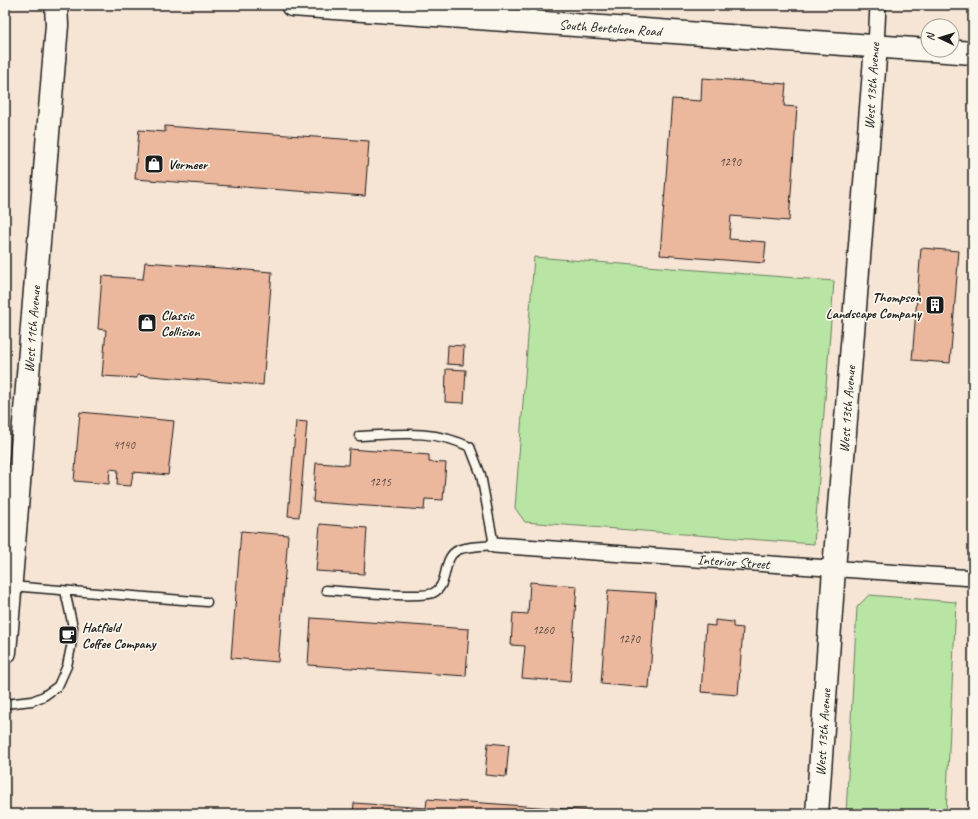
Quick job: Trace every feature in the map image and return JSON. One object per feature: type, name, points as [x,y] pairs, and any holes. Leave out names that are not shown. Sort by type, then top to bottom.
[{"type":"main road","name":"West 11th Avenue","points":[[5,652],[57,25],[56,5]]},
{"type":"main road","name":"South Bertelsen Road","points":[[292,5],[532,13],[920,49]]},
{"type":"main road","name":"West 13th Avenue","points":[[818,814],[834,569],[876,46]]},
{"type":"main road","points":[[960,52],[973,53]]},
{"type":"street","name":"West 13th Avenue","points":[[876,46],[878,5]]},
{"type":"street","name":"Interior Street","points":[[494,545],[973,578]]},
{"type":"lane","points":[[326,590],[412,595],[432,593],[442,586],[451,556],[458,550],[494,545],[481,475],[470,447],[454,439],[412,433],[359,436]]},
{"type":"lane","points":[[10,586],[207,602]]},
{"type":"lane","points":[[5,704],[32,701],[44,696],[58,686],[67,666],[73,627],[65,591]]},
{"type":"green space","points":[[534,257],[834,281],[814,544],[525,522],[515,508]]},
{"type":"green space","points":[[869,595],[956,602],[946,814],[846,814],[857,607]]},
{"type":"building","points":[[702,78],[786,84],[784,106],[797,107],[789,221],[731,216],[729,239],[766,242],[764,263],[660,255],[672,99],[701,101]]},
{"type":"building","points":[[165,126],[369,141],[365,196],[135,179],[139,130],[165,132]]},
{"type":"building","name":"Thompson Landscape Company","points":[[921,248],[959,251],[950,363],[912,360]]},
{"type":"building","points":[[145,262],[272,272],[263,385],[137,375],[137,378],[102,376],[106,330],[98,329],[102,276],[143,279]]},
{"type":"building","points":[[448,345],[464,346],[463,365],[447,364]]},
{"type":"building","points":[[446,369],[466,370],[464,403],[445,402]]},
{"type":"building","points":[[80,412],[174,421],[168,475],[133,472],[131,486],[117,485],[118,470],[110,469],[109,484],[74,481]]},
{"type":"building","points":[[296,421],[307,422],[299,517],[288,516]]},
{"type":"building","points":[[349,449],[429,455],[429,462],[446,463],[443,500],[425,499],[424,510],[313,502],[316,463],[348,465]]},
{"type":"building","points":[[320,524],[367,528],[364,574],[316,571]]},
{"type":"building","points":[[241,531],[288,535],[278,662],[231,658]]},
{"type":"building","points":[[530,582],[577,586],[570,682],[522,678],[525,646],[511,645],[513,613],[528,614]]},
{"type":"building","points":[[608,590],[656,593],[649,688],[601,684]]},
{"type":"building","points":[[311,618],[469,629],[466,676],[308,665]]},
{"type":"building","points":[[715,620],[733,622],[733,627],[743,628],[738,695],[701,692],[706,625],[715,626]]},
{"type":"building","points":[[488,743],[509,745],[506,777],[485,775]]},
{"type":"building","points":[[427,799],[636,814],[353,814],[354,803],[426,808]]},
{"type":"building","points":[[207,811],[235,814],[207,814]]},
{"type":"place","name":"Vermeer","points":[[154,164]]},
{"type":"place","name":"Thompson Landscape Company","points":[[935,305]]},
{"type":"place","name":"Classic Collision","points":[[147,323]]},
{"type":"place","name":"Hatfield Coffee Company","points":[[68,635]]}]
